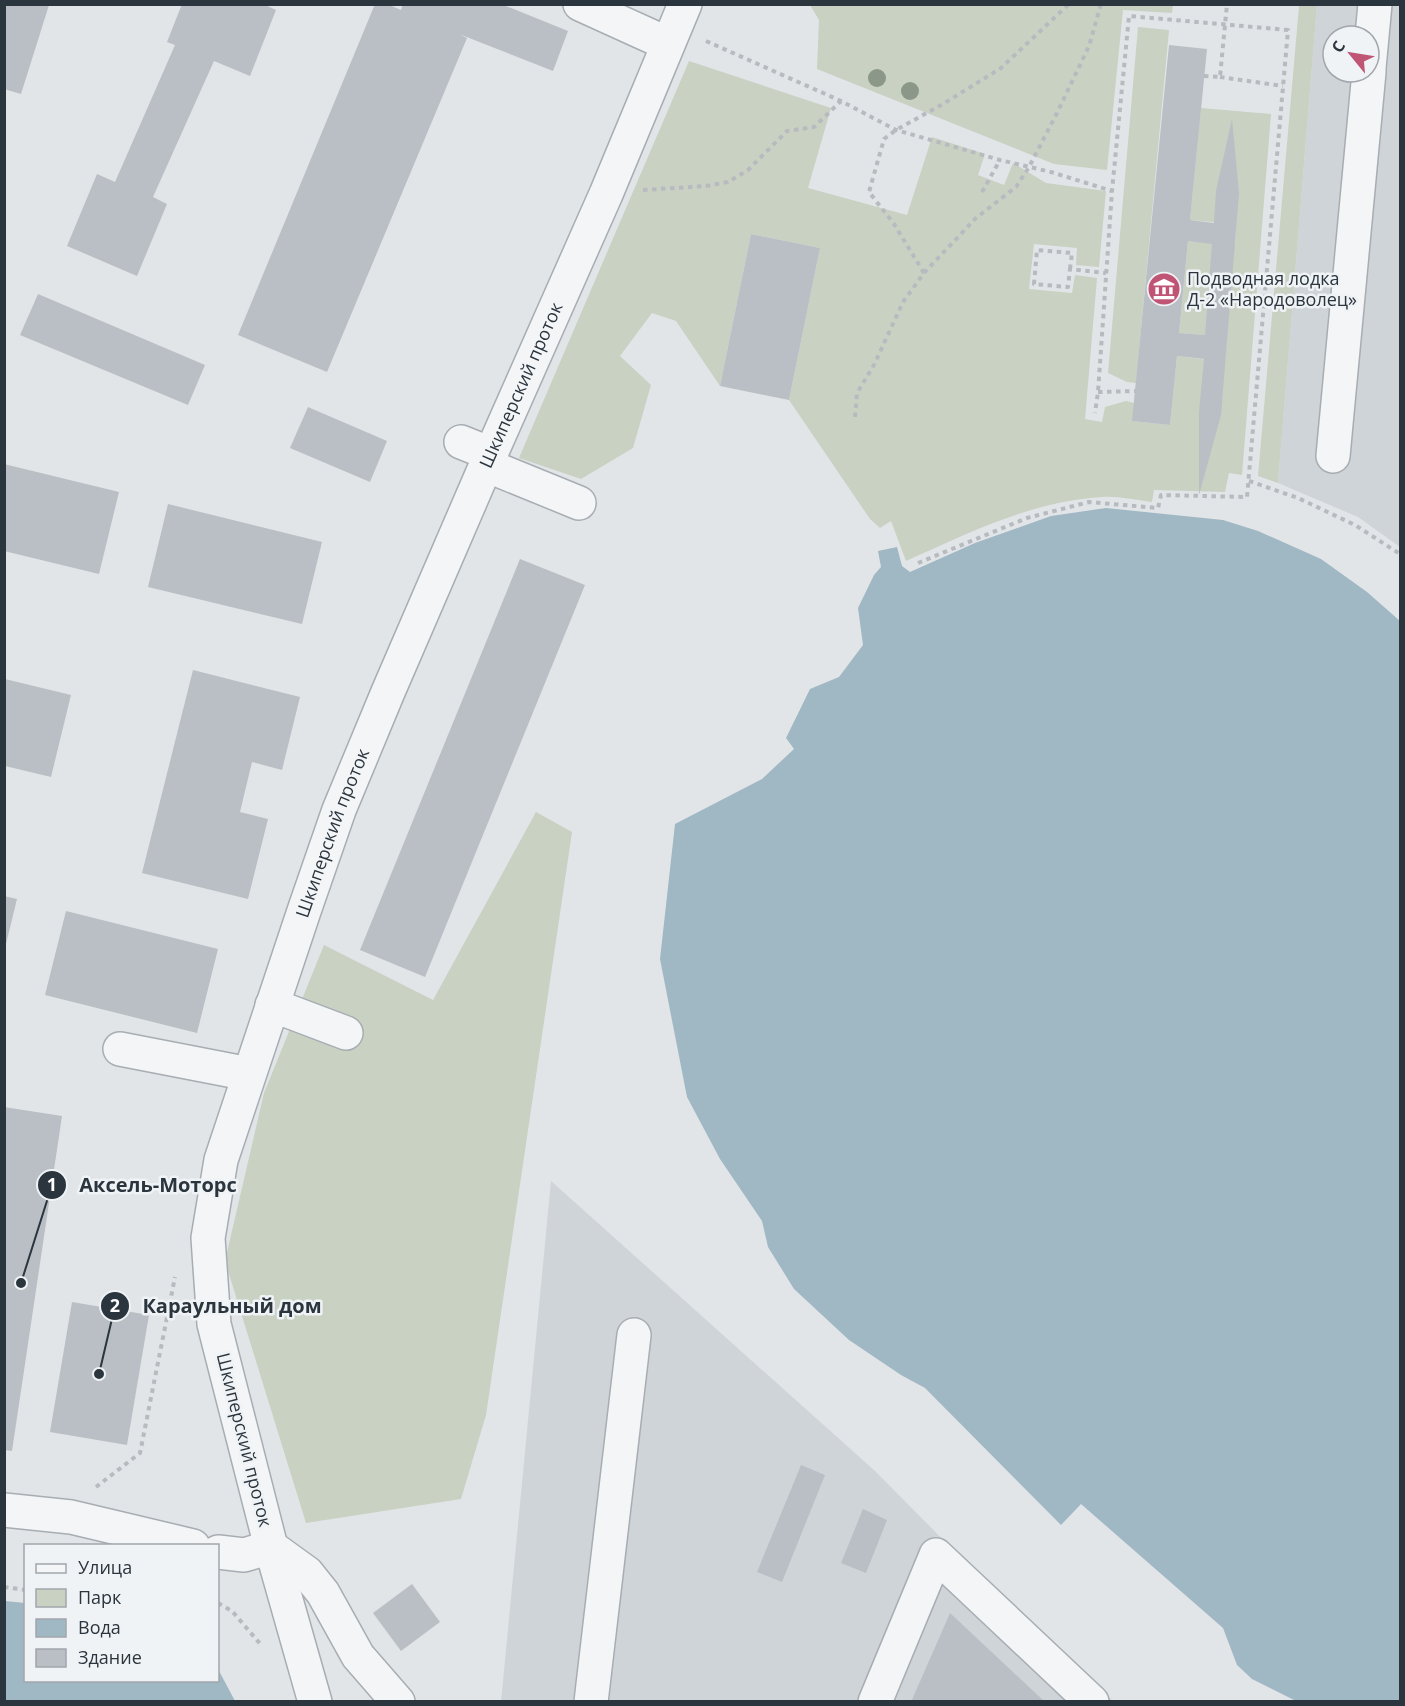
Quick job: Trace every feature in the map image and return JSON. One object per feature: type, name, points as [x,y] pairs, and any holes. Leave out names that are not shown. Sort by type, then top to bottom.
[{"type":"street","points":[[580,4],[668,44]]},
{"type":"street","name":"Шкиперский проток","points":[[315,1701],[271,1546],[214,1324],[208,1238],[221,1160],[339,810],[388,692],[479,454],[606,194],[685,4]]},
{"type":"street","points":[[1373,24],[1375,4]]},
{"type":"street","points":[[1333,456],[1368,84]]},
{"type":"street","points":[[479,454],[579,503]]},
{"type":"street","points":[[273,1005],[346,1033]]},
{"type":"street","points":[[120,1049],[249,1074]]},
{"type":"street","points":[[591,1701],[634,1335]]},
{"type":"street","points":[[4,1510],[70,1517],[189,1544]]},
{"type":"street","points":[[219,1552],[244,1555],[271,1546],[307,1573],[323,1593],[358,1656],[398,1701]]},
{"type":"street","points":[[875,1701],[936,1555],[1092,1701]]},
{"type":"path","points":[[924,273],[894,224],[869,192],[884,139],[1001,68],[1070,4]]},
{"type":"path","points":[[855,417],[857,393],[874,365],[903,302],[924,273],[976,218],[1016,187],[1029,167],[1089,46],[1101,4]]},
{"type":"path","points":[[1220,77],[1227,4]]},
{"type":"path","points":[[918,562],[1027,518],[1089,502],[1158,508],[1161,495],[1247,497],[1288,30],[1129,16],[1112,191],[1095,413]]},
{"type":"path","points":[[703,39],[841,101],[896,130],[1112,191]]},
{"type":"path","points":[[1204,76],[1282,86]]},
{"type":"path","points":[[606,194],[706,186],[728,182],[748,170],[787,131],[814,127],[841,101]]},
{"type":"path","points":[[982,192],[1000,160]]},
{"type":"path","points":[[1037,250],[1072,253],[1070,269],[1068,287],[1034,284],[1037,250]]},
{"type":"path","points":[[1070,269],[1106,273]]},
{"type":"path","points":[[1098,392],[1135,391]]},
{"type":"path","points":[[1249,481],[1298,498],[1336,516],[1401,554]]},
{"type":"path","points":[[70,1517],[80,1500],[140,1453],[176,1270]]},
{"type":"path","points":[[4,1587],[24,1590]]},
{"type":"path","points":[[219,1604],[232,1611],[266,1650]]},
{"type":"shaded area","points":[[1317,5],[1400,5],[1400,547],[1358,517],[1278,483]]},
{"type":"shaded area","points":[[551,1181],[875,1471],[977,1574],[1113,1701],[501,1702]]},
{"type":"green space","points":[[810,5],[1173,5],[1172,13],[1123,10],[1107,170],[1054,164],[817,69],[819,20]]},
{"type":"green space","points":[[1286,5],[1317,5],[1278,483],[1258,476],[1299,6]]},
{"type":"green space","points":[[1138,27],[1169,30],[1136,383],[1127,382],[1108,373]]},
{"type":"green space","points":[[689,61],[831,108],[808,188],[907,215],[932,137],[985,154],[978,175],[1004,185],[1013,163],[1046,183],[1106,191],[1099,267],[1076,265],[1077,248],[1034,244],[1029,289],[1072,293],[1075,275],[1097,278],[1085,419],[1102,422],[1105,407],[1126,401],[1134,403],[1133,421],[1170,425],[1177,356],[1225,362],[1227,337],[1179,333],[1188,241],[1235,245],[1236,224],[1190,220],[1201,108],[1271,114],[1242,475],[1229,473],[1225,492],[1154,490],[1152,502],[1102,497],[1051,505],[1001,520],[906,561],[891,521],[880,528],[870,519],[789,400],[820,248],[751,234],[720,386],[676,321],[652,313],[620,356],[651,385],[633,448],[581,479],[519,458]]},
{"type":"green space","points":[[536,812],[572,832],[486,1415],[461,1499],[306,1523],[225,1261],[264,1093],[324,945],[433,1000]]},
{"type":"water","points":[[1106,508],[1223,520],[1258,531],[1321,559],[1367,592],[1400,621],[1400,1701],[1296,1701],[1252,1679],[1237,1665],[1223,1628],[1081,1504],[1061,1525],[925,1388],[901,1375],[849,1340],[794,1289],[768,1247],[762,1221],[720,1159],[687,1097],[660,959],[675,824],[762,779],[794,749],[786,738],[810,689],[839,677],[863,645],[858,608],[874,575],[881,567],[878,551],[897,547],[902,566],[910,572],[975,543],[1051,516]]},
{"type":"water","points":[[5,1601],[24,1603],[24,1682],[219,1682],[219,1671],[235,1701],[5,1701]]},
{"type":"building","points":[[182,4],[263,4],[276,10],[250,76],[214,61],[153,197],[167,204],[137,276],[67,246],[97,174],[115,182],[175,45],[167,42]]},
{"type":"building","points":[[375,4],[387,4],[401,10],[403,4],[501,4],[568,31],[553,71],[459,34],[467,38],[327,372],[238,335]]},
{"type":"building","points":[[4,5],[49,5],[21,94],[4,89]]},
{"type":"building","name":"Подводная лодка Д-2 «Народоволец»","points":[[1169,45],[1207,49],[1190,220],[1214,223],[1216,191],[1232,119],[1239,193],[1221,415],[1199,495],[1199,412],[1204,359],[1177,356],[1170,425],[1132,421]],"holes":[[[1188,241],[1212,244],[1205,335],[1179,333]]]},
{"type":"building","points":[[751,234],[820,248],[789,400],[720,386]]},
{"type":"building","points":[[38,294],[205,365],[188,405],[20,335]]},
{"type":"building","points":[[308,407],[387,441],[370,482],[290,448]]},
{"type":"building","points":[[4,464],[119,492],[99,574],[4,551]]},
{"type":"building","points":[[168,504],[322,542],[302,624],[148,587]]},
{"type":"building","points":[[520,559],[585,585],[425,977],[360,950]]},
{"type":"building","points":[[193,670],[300,697],[282,770],[252,762],[240,812],[268,819],[248,899],[142,873]]},
{"type":"building","points":[[5,679],[71,695],[51,777],[5,766]]},
{"type":"building","points":[[4,896],[17,899],[5,948],[4,948]]},
{"type":"building","points":[[66,911],[218,949],[197,1033],[45,995]]},
{"type":"building","points":[[4,1107],[62,1116],[12,1451],[4,1450]]},
{"type":"building","points":[[72,1302],[149,1315],[127,1445],[50,1432]]},
{"type":"building","points":[[801,1465],[825,1475],[782,1582],[757,1572]]},
{"type":"building","points":[[863,1509],[887,1520],[866,1573],[841,1563]]},
{"type":"building","points":[[412,1584],[440,1622],[401,1651],[373,1613]]},
{"type":"building","points":[[950,1613],[1045,1702],[911,1702]]},
{"type":"place","name":"Подводная лодка Д-2 «Народоволец»","points":[[1164,289]]},
{"type":"place","name":"Аксель-Моторс","points":[[21,1283]]},
{"type":"place","name":"Караульный дом","points":[[99,1374]]}]
